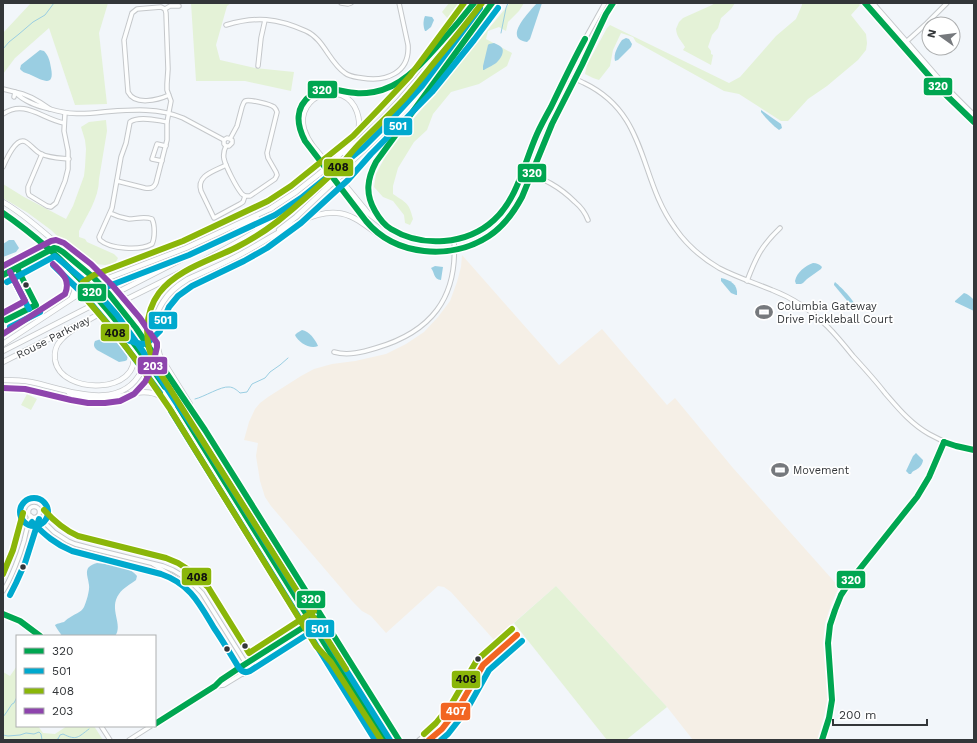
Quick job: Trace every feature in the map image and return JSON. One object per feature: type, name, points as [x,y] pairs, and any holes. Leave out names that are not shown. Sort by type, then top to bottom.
[{"type":"main road","name":"Rouse Parkway","points":[[3,351],[200,250],[235,231],[296,192],[358,142],[401,98],[416,81],[474,3]]},
{"type":"main road","name":"Rouse Parkway","points":[[3,362],[205,260],[258,230],[327,185],[410,104],[468,35],[492,3]]},
{"type":"main road","points":[[379,235],[370,226],[305,143],[300,133],[298,124],[298,117],[301,108],[307,98],[316,92],[325,89],[335,89],[355,93],[370,93],[381,91],[403,81],[417,69],[465,15]]},
{"type":"main road","points":[[391,229],[378,215],[372,204],[368,191],[371,172],[376,162],[468,35]]},
{"type":"main road","points":[[333,162],[354,137],[359,119],[356,109],[351,101],[342,96],[330,93],[319,95],[310,102],[304,113],[303,119],[306,134],[313,146],[368,213],[391,229]]},
{"type":"main road","points":[[262,242],[287,224],[327,185]]},
{"type":"main road","points":[[3,202],[39,228],[64,249],[98,282],[129,317],[143,336],[205,430]]},
{"type":"main road","points":[[3,344],[98,282],[186,248],[272,208]]},
{"type":"main road","points":[[3,380],[30,382],[82,394],[98,396],[119,392],[131,386],[136,381],[142,370],[153,326],[159,309],[167,296],[188,279],[241,254],[303,220],[331,212],[349,215],[379,235]]},
{"type":"main road","points":[[3,213],[18,223],[50,250],[88,288],[145,359],[196,434],[315,630],[384,740]]},
{"type":"main road","points":[[50,250],[54,248],[60,250],[90,274]]},
{"type":"main road","points":[[70,270],[76,285],[75,293],[71,299]]},
{"type":"main road","points":[[159,309],[156,336],[160,356],[399,740]]},
{"type":"main road","points":[[99,314],[63,337],[57,344],[54,357],[56,366],[66,378],[78,382],[99,385],[118,382],[126,376],[133,365],[134,358],[131,346],[118,324]]},
{"type":"main road","points":[[118,324],[139,336],[143,336],[153,326]]},
{"type":"main road","points":[[64,390],[74,396],[98,399],[112,398],[141,392],[157,394],[168,400],[196,434]]},
{"type":"main road","points":[[323,642],[337,657],[390,740]]},
{"type":"street","points":[[341,3],[351,3]]},
{"type":"street","points":[[226,25],[248,20],[265,20],[286,24],[310,33],[344,72],[352,76],[377,79],[391,75],[399,70],[408,55],[399,3]]},
{"type":"street","points":[[391,229],[405,235],[427,241],[439,242],[454,240],[465,237],[479,230],[493,221],[500,214],[514,193],[537,134],[566,75],[605,3]]},
{"type":"street","points":[[379,235],[400,245],[416,250],[433,252],[455,250],[477,243],[501,226],[514,212],[523,198],[546,138],[606,14],[613,3]]},
{"type":"street","points":[[866,3],[945,94],[974,122]]},
{"type":"street","points":[[873,3],[949,90],[974,115]]},
{"type":"street","points":[[902,45],[947,3]]},
{"type":"street","points":[[170,95],[159,99],[148,100],[130,96],[127,90],[124,44],[132,13],[135,10],[159,7],[165,9],[170,6],[179,6]]},
{"type":"street","points":[[117,181],[145,188],[152,188],[156,183],[166,146],[166,122],[171,101],[167,90],[168,69],[165,9]]},
{"type":"street","points":[[258,66],[261,38],[265,20]]},
{"type":"street","points":[[554,100],[567,81],[572,78],[594,88],[608,98],[623,115],[636,137],[658,198],[669,219],[683,238],[700,254],[719,268],[790,298],[816,316],[835,335],[908,418],[928,433],[944,442],[974,450]]},
{"type":"street","points":[[3,89],[32,104],[65,113],[78,114],[142,110],[155,110],[169,113],[189,121],[224,140],[227,138],[230,139]]},
{"type":"street","points":[[14,94],[22,94],[34,99],[50,109]]},
{"type":"street","points":[[32,104],[34,99]]},
{"type":"street","points":[[224,140],[224,144],[226,146],[223,154],[226,165],[240,192],[245,196],[252,195],[276,177],[276,172],[268,158],[267,153],[276,110],[271,106],[246,101],[243,104],[237,126],[230,139],[232,142],[229,146],[226,146]]},
{"type":"street","points":[[3,114],[7,111],[24,108],[57,122],[64,123]]},
{"type":"street","points":[[42,154],[28,187],[28,192],[29,195],[47,206],[51,206],[56,203],[68,169],[67,147],[64,131],[65,113]]},
{"type":"street","points":[[110,213],[128,219],[152,218],[154,223],[154,238],[152,244],[139,248],[124,248],[100,241],[99,236],[112,208],[121,157],[126,143],[130,122],[133,120],[143,119],[166,122]]},
{"type":"street","points":[[3,167],[8,155],[20,141],[26,141],[42,154],[55,158],[68,158]]},
{"type":"street","points":[[162,161],[152,159],[157,144],[166,146]]},
{"type":"street","points":[[226,165],[202,178],[200,187],[201,192],[214,218],[243,202],[245,196]]},
{"type":"street","points":[[523,171],[553,184],[566,193],[584,210],[588,220]]},
{"type":"street","points":[[747,280],[762,248],[772,235],[780,228]]},
{"type":"street","points":[[334,352],[340,354],[354,353],[384,346],[402,338],[424,325],[438,309],[450,288],[454,270],[454,240]]},
{"type":"street","points":[[822,740],[830,711],[832,691],[829,633],[832,616],[837,603],[842,592],[851,580],[917,497],[929,476],[944,442]]},
{"type":"street","points":[[3,591],[10,580],[22,548],[31,516],[29,511],[31,507],[36,506],[39,509],[40,513],[38,516]]},
{"type":"street","points":[[31,516],[38,516],[54,532],[68,541],[82,546],[170,568],[181,574],[195,586],[211,607],[250,670]]},
{"type":"street","points":[[148,562],[177,579],[190,591],[243,674]]},
{"type":"street","points":[[3,614],[20,621],[39,635]]},
{"type":"street","points":[[156,723],[215,686],[239,668],[322,616]]},
{"type":"street","points":[[215,686],[224,685],[326,623]]},
{"type":"street","points":[[430,740],[442,729],[452,716],[463,700],[479,670],[517,635]]},
{"type":"street","points":[[419,740],[452,716]]},
{"type":"street","points":[[102,727],[110,740]]},
{"type":"street","points":[[128,740],[149,727]]},
{"type":"shaded area","points":[[462,255],[559,365],[602,329],[667,405],[675,398],[733,468],[839,587],[825,623],[823,643],[827,700],[817,740],[693,740],[667,707],[556,586],[494,640],[451,592],[444,587],[438,586],[386,633],[371,616],[362,611],[353,602],[271,506],[265,497],[260,481],[256,456],[258,443],[244,440],[249,422],[255,409],[268,397],[314,369],[332,364],[355,361],[386,354],[406,344],[424,332],[450,301],[461,267]]},
{"type":"green space","points":[[31,3],[108,3],[99,33],[107,104],[75,105],[49,28],[15,58],[3,74],[3,33]]},
{"type":"green space","points":[[191,3],[231,3],[227,6],[216,45],[220,60],[255,68],[294,72],[291,91],[245,81],[196,81]]},
{"type":"green space","points":[[449,3],[461,3],[448,19],[442,12]]},
{"type":"green space","points":[[510,3],[524,3],[519,11],[508,22],[506,31],[499,27],[488,31],[486,39],[512,53],[507,66],[479,84],[451,92],[433,114],[427,130],[414,142],[398,168],[393,186],[393,194],[404,201],[408,206],[413,219],[410,225],[405,223],[404,215],[393,201],[383,197],[374,187],[376,174],[391,146]]},
{"type":"green space","points":[[715,3],[735,3],[721,18],[718,28],[712,35],[708,47],[713,55],[711,65],[683,50],[685,47],[678,37],[676,29],[679,22],[683,18]]},
{"type":"green space","points":[[802,3],[858,3],[860,5],[851,15],[866,34],[867,43],[866,50],[858,60],[827,86],[808,99],[788,121],[781,121],[739,94],[724,91],[636,42],[633,37],[621,33],[613,50],[610,66],[599,80],[585,74],[587,65],[610,25],[729,83],[740,77],[776,36],[796,19]]},
{"type":"green space","points":[[106,120],[107,131],[97,193],[79,231],[79,237],[114,254],[118,258],[115,263],[105,265],[86,263],[51,230],[28,213],[3,198],[3,184],[66,219],[73,206],[84,176],[86,149],[81,127],[89,122]]},
{"type":"green space","points":[[27,394],[37,399],[31,410],[21,405]]},
{"type":"green space","points":[[556,586],[667,707],[626,740],[607,740],[514,623]]},
{"type":"green space","points":[[16,667],[16,727],[39,727],[43,733],[55,734],[66,727],[95,727],[103,740],[3,740],[3,672],[10,676]]},
{"type":"water","points":[[537,3],[542,3],[530,39],[527,42],[520,40],[517,36],[517,30],[524,18]]},
{"type":"water","points":[[425,16],[432,17],[434,20],[431,27],[426,31],[424,26]]},
{"type":"water","points":[[626,38],[629,39],[632,44],[631,47],[618,60],[615,61],[615,53],[622,40]]},
{"type":"water","points":[[494,43],[502,48],[502,55],[495,64],[483,70],[488,45]]},
{"type":"water","points":[[40,50],[44,51],[47,55],[51,66],[51,78],[47,81],[39,79],[20,69],[21,65]]},
{"type":"water","points":[[761,110],[781,124],[782,128],[779,130],[774,126],[761,112]]},
{"type":"water","points":[[9,240],[14,240],[19,248],[16,252],[3,257],[3,244]]},
{"type":"water","points":[[813,263],[820,265],[822,267],[821,269],[803,283],[796,284],[795,281],[799,272]]},
{"type":"water","points":[[435,266],[443,267],[441,280],[435,277],[431,268]]},
{"type":"water","points":[[721,278],[735,285],[737,295],[731,293],[721,281]]},
{"type":"water","points":[[835,282],[845,291],[857,310],[854,309],[834,285]]},
{"type":"water","points":[[964,293],[974,300],[974,311],[955,302]]},
{"type":"water","points":[[302,330],[312,336],[318,346],[311,347],[305,345],[299,340],[295,335]]},
{"type":"water","points":[[101,339],[116,341],[124,346],[128,355],[127,360],[119,362],[97,350],[94,346],[94,342]]},
{"type":"water","points":[[916,453],[923,460],[922,463],[919,468],[909,474],[906,471]]},
{"type":"water","points":[[97,563],[113,565],[130,570],[137,576],[136,580],[119,594],[116,600],[115,611],[118,627],[117,632],[116,635],[61,635],[55,625],[64,622],[83,609],[89,590],[87,572],[89,567]]},
{"type":"waterway","points":[[3,49],[33,22],[45,15],[54,3]]},
{"type":"waterway","points":[[501,33],[508,3]]},
{"type":"waterway","points":[[195,399],[226,387],[233,388],[240,393],[247,392],[252,384],[265,378],[270,372],[288,358]]},
{"type":"waterway","points":[[3,717],[16,699]]},
{"type":"waterway","points":[[55,740],[63,734],[74,738],[80,736],[89,729]]},
{"type":"waterway","points":[[3,735],[20,735],[26,733],[34,734],[39,732],[42,740]]},
{"type":"transit line","name":"408","points":[[381,740],[331,662],[316,646],[170,409],[139,364],[112,329],[81,293],[80,287],[83,282],[94,275],[183,241],[268,201],[291,186],[353,136],[379,109],[410,76],[464,3]]},
{"type":"transit line","name":"320","points":[[474,3],[419,66],[403,80],[374,92],[358,93],[327,89],[321,90],[311,95],[302,105],[300,110],[299,122],[305,141],[366,221],[378,233],[392,242],[408,248],[424,251],[458,249],[474,244],[489,236],[508,218],[522,197],[552,124],[606,14],[613,3]]},
{"type":"transit line","name":"408","points":[[346,669],[155,365],[151,356],[147,338],[148,319],[154,301],[166,285],[185,271],[227,252],[263,232],[293,209],[337,169],[358,145],[407,96],[482,3]]},
{"type":"transit line","name":"320","points":[[492,3],[373,168],[368,186],[372,205],[384,223],[391,229],[403,235],[430,241],[458,239],[471,235],[494,220],[502,211],[515,191],[532,145],[585,39]]},
{"type":"transit line","name":"320","points":[[865,3],[945,94],[974,122]]},
{"type":"transit line","name":"501","points":[[101,289],[189,255],[275,215],[301,198],[363,148],[391,120],[422,86],[480,8]]},
{"type":"transit line","name":"501","points":[[53,265],[82,293],[113,330],[130,341],[144,344],[147,343],[160,331],[169,307],[178,296],[192,286],[244,261],[267,248],[301,223],[348,180],[371,154],[432,92],[498,8]]},
{"type":"transit line","name":"320","points":[[3,213],[26,230],[66,264],[97,297],[139,350],[165,387]]},
{"type":"transit line","name":"203","points":[[3,266],[51,241],[56,240],[64,243],[91,264],[112,285],[140,318],[157,343],[152,368],[145,382],[134,394],[120,401],[88,403],[25,389],[3,388]]},
{"type":"transit line","name":"320","points":[[3,275],[54,248],[63,252],[94,278],[109,294],[136,328],[205,430],[399,740]]},
{"type":"transit line","name":"501","points":[[7,282],[55,256],[88,284],[117,315],[198,434],[390,740]]},
{"type":"transit line","name":"203","points":[[3,334],[65,294],[67,289],[65,277],[53,264]]},
{"type":"transit line","name":"320","points":[[6,320],[36,305],[17,268]]},
{"type":"transit line","name":"501","points":[[10,272],[29,309]]},
{"type":"transit line","name":"203","points":[[3,313],[25,301],[10,272]]},
{"type":"transit line","name":"501","points":[[10,327],[40,312]]},
{"type":"transit line","name":"501","points":[[118,336],[160,393]]},
{"type":"transit line","name":"320","points":[[178,406],[384,740]]},
{"type":"transit line","name":"501","points":[[171,411],[375,740]]},
{"type":"transit line","name":"320","points":[[944,442],[974,450]]},
{"type":"transit line","name":"320","points":[[822,740],[829,718],[832,700],[828,643],[830,625],[841,595],[851,580],[917,497],[929,477],[944,442]]},
{"type":"transit line","name":"501","points":[[34,498],[44,502],[48,512],[44,522],[34,526],[24,522],[20,512],[24,502],[34,498]]},
{"type":"transit line","name":"408","points":[[44,510],[60,525],[78,536],[166,558],[189,570],[208,587],[249,653],[314,611]]},
{"type":"transit line","name":"408","points":[[3,574],[13,550],[23,513]]},
{"type":"transit line","name":"501","points":[[10,595],[25,563],[39,519]]},
{"type":"transit line","name":"501","points":[[32,522],[50,539],[72,551],[161,574],[179,583],[193,595],[239,668],[244,672],[250,671],[322,625]]},
{"type":"transit line","name":"320","points":[[3,614],[20,621],[39,635]]},
{"type":"transit line","name":"320","points":[[156,723],[318,618]]},
{"type":"transit line","name":"408","points":[[424,734],[436,723],[452,703],[477,660],[512,629]]},
{"type":"transit line","name":"407","points":[[429,740],[442,729],[459,707],[483,665],[517,635]]},
{"type":"transit line","name":"501","points":[[441,740],[448,734],[466,711],[489,670],[522,641]]},
{"type":"place","name":"Columbia Gateway Drive Pickleball Court","points":[[764,312]]},
{"type":"place","name":"Movement","points":[[780,470]]}]
